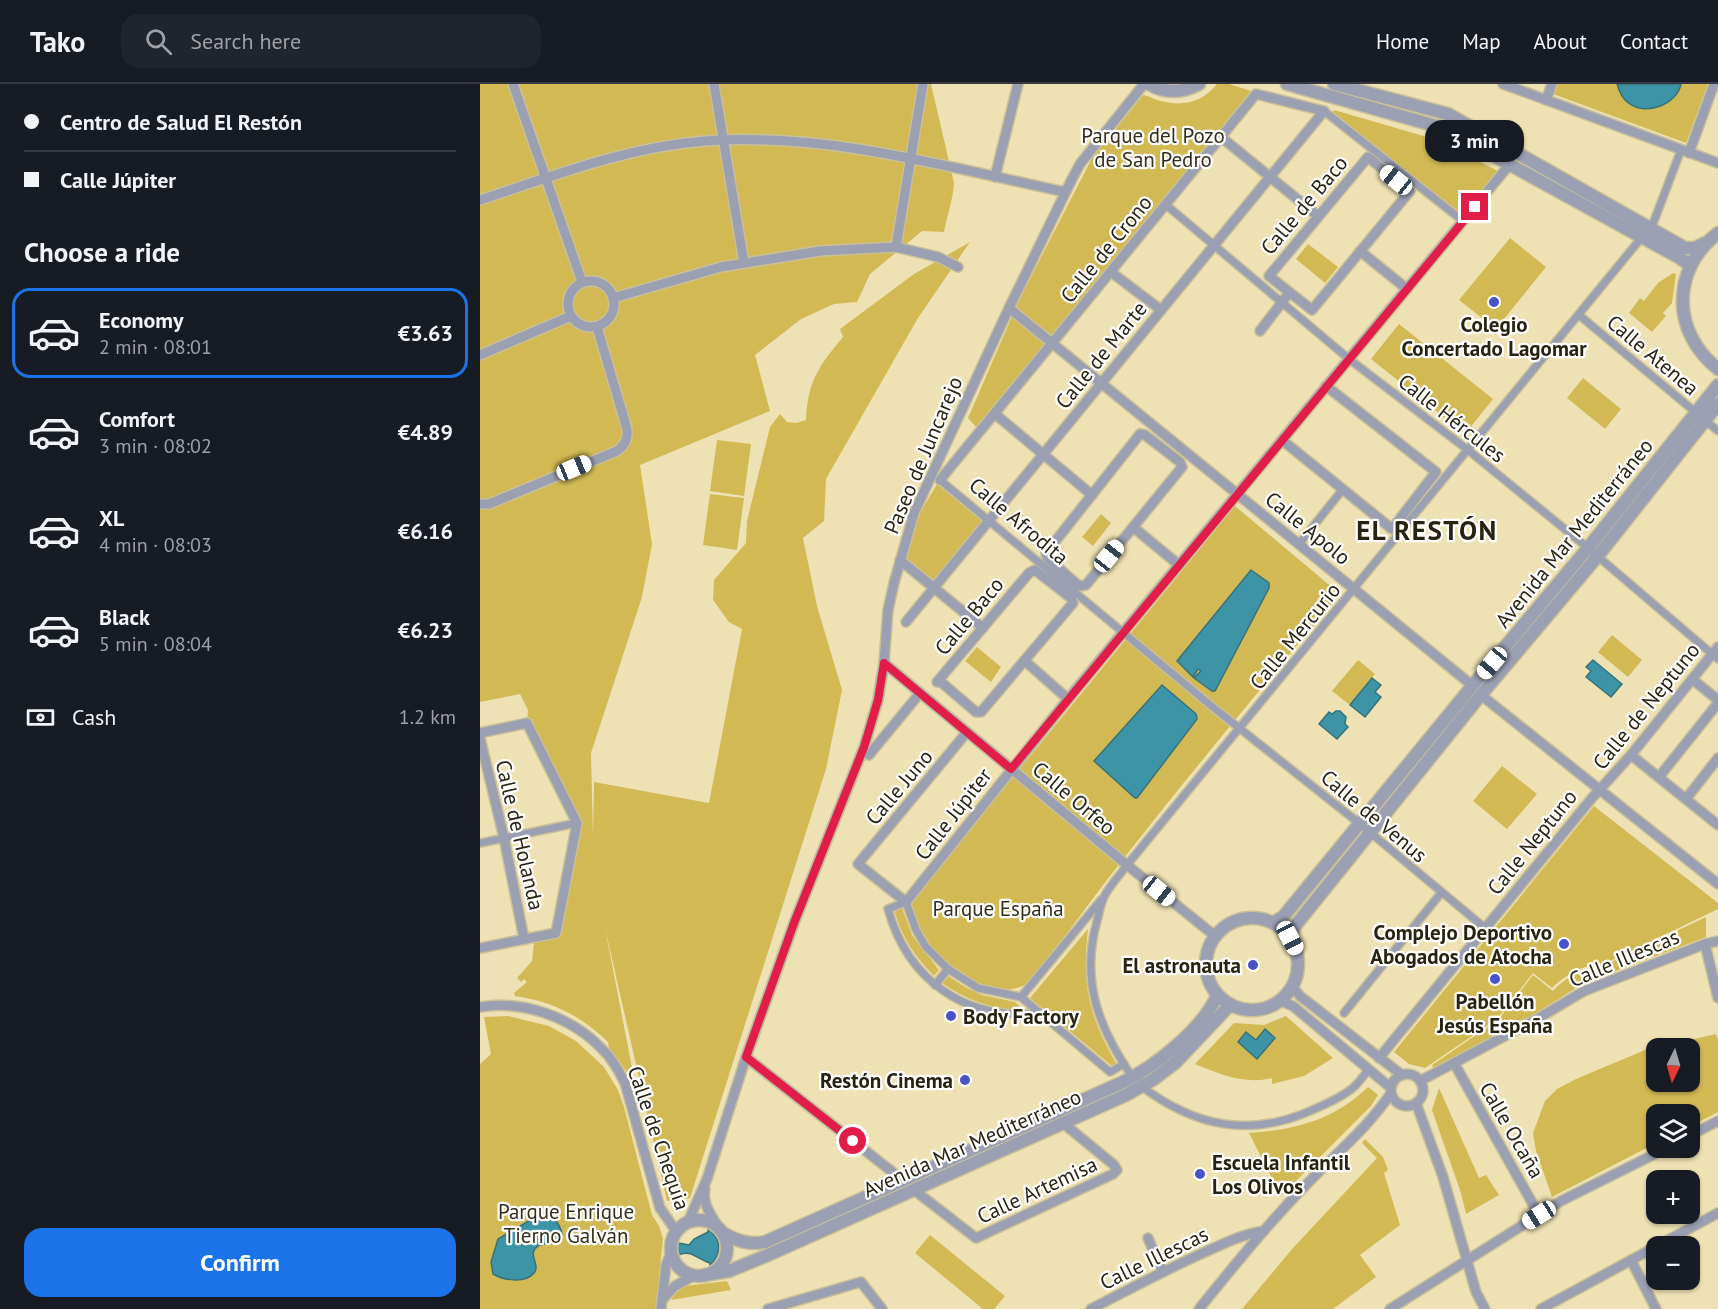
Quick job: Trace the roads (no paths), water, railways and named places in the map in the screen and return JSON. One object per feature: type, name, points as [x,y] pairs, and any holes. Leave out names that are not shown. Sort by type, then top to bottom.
[{"type":"street","points":[[513,84],[582,282]]},
{"type":"street","points":[[714,84],[744,263]]},
{"type":"street","points":[[896,247],[923,84]]},
{"type":"street","points":[[995,177],[1018,84]]},
{"type":"street","name":"Paseo de Juncarejo","points":[[688,1222],[707,1179],[746,1057],[794,923],[864,747],[878,700],[884,663],[888,610],[914,513],[1009,308],[1080,164],[1144,84]]},
{"type":"street","points":[[1149,84],[1172,92],[1199,84]]},
{"type":"street","points":[[1287,84],[1443,128],[1646,233],[1685,248],[1695,248],[1718,232]]},
{"type":"street","points":[[1334,84],[1448,114],[1646,233],[1690,265]]},
{"type":"street","points":[[1503,84],[1718,163]]},
{"type":"street","points":[[1546,100],[1552,84]]},
{"type":"street","points":[[1685,152],[1714,84]]},
{"type":"street","name":"Calle de Crono","points":[[940,480],[1256,94],[1324,111]]},
{"type":"street","points":[[1324,111],[1463,221]]},
{"type":"street","name":"Calle de Marte","points":[[906,622],[1324,111]]},
{"type":"street","points":[[1221,137],[1318,216]]},
{"type":"street","points":[[480,200],[546,178],[645,150],[704,141],[757,140],[854,147],[1065,192]]},
{"type":"street","name":"Calle Mercurio","points":[[1022,997],[1127,865],[1354,590],[1396,532],[1445,479],[1646,233],[1685,152]]},
{"type":"street","name":"Calle de Baco","points":[[1289,293],[1269,276],[1368,157],[1410,191],[1360,251]]},
{"type":"street","name":"Calle Júpiter","points":[[906,902],[1068,699],[1510,164]]},
{"type":"street","name":"Calle Hércules","points":[[1165,204],[1349,359],[1468,450],[1716,653]]},
{"type":"street","points":[[1705,243],[1690,265],[1683,289],[1683,314],[1691,339],[1706,359],[1718,369]]},
{"type":"street","points":[[613,298],[721,267],[820,251],[896,247],[938,257],[958,267]]},
{"type":"street","points":[[1260,331],[1289,293],[1312,310],[1360,251],[1407,289]]},
{"type":"street","points":[[1112,272],[1161,310]]},
{"type":"street","points":[[589,281],[604,285],[613,298],[613,312],[597,327],[582,326],[571,316],[567,308],[567,300],[575,286],[582,282],[589,281]]},
{"type":"street","name":"Calle Apolo","points":[[1009,308],[1718,884]]},
{"type":"street","name":"Calle Atenea","points":[[1579,315],[1718,431]]},
{"type":"street","points":[[480,355],[571,316]]},
{"type":"street","points":[[480,504],[489,504],[617,451],[624,446],[627,429],[597,327]]},
{"type":"street","name":"Avenida Mar Mediterráneo","points":[[1273,923],[1283,917],[1593,552],[1701,416],[1718,385]]},
{"type":"street","points":[[1326,386],[1445,479]]},
{"type":"street","name":"Avenida Mar Mediterráneo","points":[[1701,416],[1718,404]]},
{"type":"street","points":[[995,414],[1092,495],[1140,434],[1145,435],[1180,462],[1182,467],[1132,527],[1179,565]]},
{"type":"street","points":[[1281,440],[1396,532],[1436,472]]},
{"type":"street","name":"Calle Afrodita","points":[[940,480],[1240,729]]},
{"type":"street","points":[[1299,544],[1343,489]]},
{"type":"street","name":"Calle Afrodita","points":[[1092,495],[1046,553],[1047,558],[1079,586],[1086,585],[1132,527]]},
{"type":"street","points":[[900,560],[983,628]]},
{"type":"street","name":"Calle Afrodita","points":[[1025,662],[1072,604],[1071,598],[1038,572],[1035,570],[1029,573]]},
{"type":"street","name":"Calle Baco","points":[[1025,662],[981,712],[974,711],[941,682],[938,682],[1029,573]]},
{"type":"street","name":"Calle de Neptuno","points":[[1600,789],[1716,653]]},
{"type":"street","points":[[1025,662],[1068,699]]},
{"type":"street","name":"Calle Orfeo","points":[[884,663],[1215,936]]},
{"type":"street","points":[[1659,777],[1718,701],[1692,679]]},
{"type":"street","name":"Avenida Mar Mediterráneo","points":[[1290,938],[1295,926],[1370,834],[1477,690]]},
{"type":"street","points":[[869,755],[920,693]]},
{"type":"street","points":[[480,733],[527,723],[577,823],[556,933],[480,948]]},
{"type":"street","name":"Calle de Venus","points":[[1240,729],[1360,824],[1485,928]]},
{"type":"street","name":"Calle Juno","points":[[906,902],[858,864],[967,732]]},
{"type":"street","name":"Calle de Holanda","points":[[480,738],[504,838],[524,939]]},
{"type":"street","points":[[1631,755],[1716,820]]},
{"type":"street","points":[[1686,799],[1718,758]]},
{"type":"street","name":"Calle Neptuno","points":[[1379,1058],[1600,789]]},
{"type":"street","points":[[480,843],[577,823]]},
{"type":"street","points":[[1344,1012],[1441,893]]},
{"type":"street","points":[[1104,896],[1092,938],[1091,965],[1095,1006],[1106,1034],[1137,1082],[1188,1113],[1220,1124],[1264,1125],[1288,1120],[1337,1097],[1354,1087],[1369,1069]]},
{"type":"street","points":[[1040,1013],[1013,1015],[988,1012],[959,1001],[935,985],[903,948],[888,909],[906,902],[916,930],[926,947],[948,969],[978,988],[1022,997],[1110,1072],[1124,1064]]},
{"type":"street","points":[[1242,919],[1273,923],[1290,938],[1296,949],[1297,975],[1293,987],[1281,1000],[1270,1007],[1256,1011],[1242,1010],[1230,1005],[1217,996],[1210,985],[1206,966],[1209,947],[1223,928],[1242,919]]},
{"type":"street","name":"Calle Illescas","points":[[1420,1081],[1537,1019],[1584,991],[1718,941]]},
{"type":"street","points":[[1705,944],[1718,998]]},
{"type":"street","points":[[935,985],[948,969]]},
{"type":"street","points":[[1293,987],[1300,996],[1402,1075]]},
{"type":"street","name":"Avenida Mar Mediterráneo","points":[[721,1230],[734,1240],[749,1244],[765,1242],[1137,1082],[1182,1040],[1213,1005],[1217,996]]},
{"type":"street","points":[[1199,1309],[1243,1255],[1303,1188],[1378,1113],[1391,1090],[1395,1080],[1402,1075],[1410,1075],[1420,1081],[1423,1093],[1416,1103],[1408,1106],[1400,1104],[1394,1099],[1391,1090],[1369,1069],[1293,1006],[1281,1000]]},
{"type":"street","name":"Calle de Chequia","points":[[480,1007],[508,1005],[541,1011],[579,1030],[602,1048],[617,1067],[625,1083],[660,1208],[676,1231]]},
{"type":"street","name":"Avenida Mar Mediterráneo","points":[[700,1275],[729,1271],[1063,1123],[1184,1055],[1230,1005]]},
{"type":"street","points":[[746,1057],[904,1181]]},
{"type":"street","name":"Calle Ocaña","points":[[1454,1063],[1539,1215]]},
{"type":"street","points":[[1416,1103],[1443,1177],[1476,1292],[1485,1309]]},
{"type":"street","points":[[1378,1113],[1400,1104]]},
{"type":"street","points":[[1700,1130],[1718,1121]]},
{"type":"street","name":"Calle Artemisa","points":[[914,1190],[976,1238],[1118,1170],[1063,1123]]},
{"type":"street","points":[[1390,1309],[1561,1201],[1647,1158]]},
{"type":"street","name":"Paseo de Juncarejo","points":[[707,1179],[704,1195],[707,1209],[721,1230]]},
{"type":"street","points":[[1541,1309],[1718,1213]]},
{"type":"street","points":[[704,1220],[721,1230],[727,1241],[725,1259],[720,1266],[675,1286],[662,1304],[666,1265],[676,1231],[688,1222],[704,1220]]},
{"type":"street","name":"Calle Illescas","points":[[1091,1309],[1233,1239],[1264,1231]]},
{"type":"street","points":[[1148,1238],[1162,1272]]},
{"type":"street","name":"Calle Illescas","points":[[1233,1239],[1240,1246],[1243,1255]]},
{"type":"street","points":[[671,1253],[680,1268],[700,1275]]},
{"type":"street","points":[[1630,1260],[1656,1309]]},
{"type":"street","points":[[768,1309],[861,1282],[882,1309]]},
{"type":"water","points":[[1617,84],[1681,84],[1674,97],[1668,102],[1645,109],[1628,102]]},
{"type":"water","points":[[1251,570],[1269,583],[1269,588],[1215,691],[1212,691],[1194,678],[1201,671],[1198,669],[1193,677],[1177,661]]},
{"type":"water","points":[[1593,660],[1622,684],[1611,697],[1586,677],[1591,671],[1586,667]]},
{"type":"water","points":[[1372,678],[1381,685],[1375,692],[1381,697],[1365,717],[1350,705]]},
{"type":"water","points":[[1162,685],[1196,714],[1197,719],[1135,798],[1094,761]]},
{"type":"water","points":[[1340,711],[1346,717],[1345,724],[1348,727],[1337,739],[1319,724],[1329,712],[1332,714]]},
{"type":"water","points":[[1265,1029],[1275,1038],[1257,1059],[1238,1042],[1246,1032],[1256,1040]]},
{"type":"water","points":[[539,1215],[555,1220],[562,1234],[556,1243],[541,1245],[534,1250],[536,1270],[534,1273],[520,1280],[502,1278],[493,1274],[491,1262],[498,1239]]},
{"type":"water","points":[[708,1229],[716,1237],[719,1247],[710,1266],[710,1263],[690,1254],[678,1255],[678,1243],[689,1245],[694,1239],[708,1232]]},
{"type":"place","name":"Colegio Concertado Lagomar","points":[[1494,302]]},
{"type":"place","name":"Complejo Deportivo Abogados de Atocha","points":[[1564,944]]},
{"type":"place","name":"El astronauta","points":[[1253,965]]},
{"type":"place","name":"Pabellón Jesús España","points":[[1495,979]]},
{"type":"place","name":"Body Factory","points":[[951,1016]]},
{"type":"place","name":"Restón Cinema","points":[[965,1080]]},
{"type":"place","name":"Escuela Infantil Los Olivos","points":[[1200,1174]]},
{"type":"district","name":"EL RESTÓN","points":[[1427,530]]},
{"type":"park label","name":"Parque del Pozo de San Pedro","points":[[1153,147]]},
{"type":"park label","name":"Parque España","points":[[998,908]]},
{"type":"park label","name":"Parque Enrique Tierno Galván","points":[[566,1223]]}]
